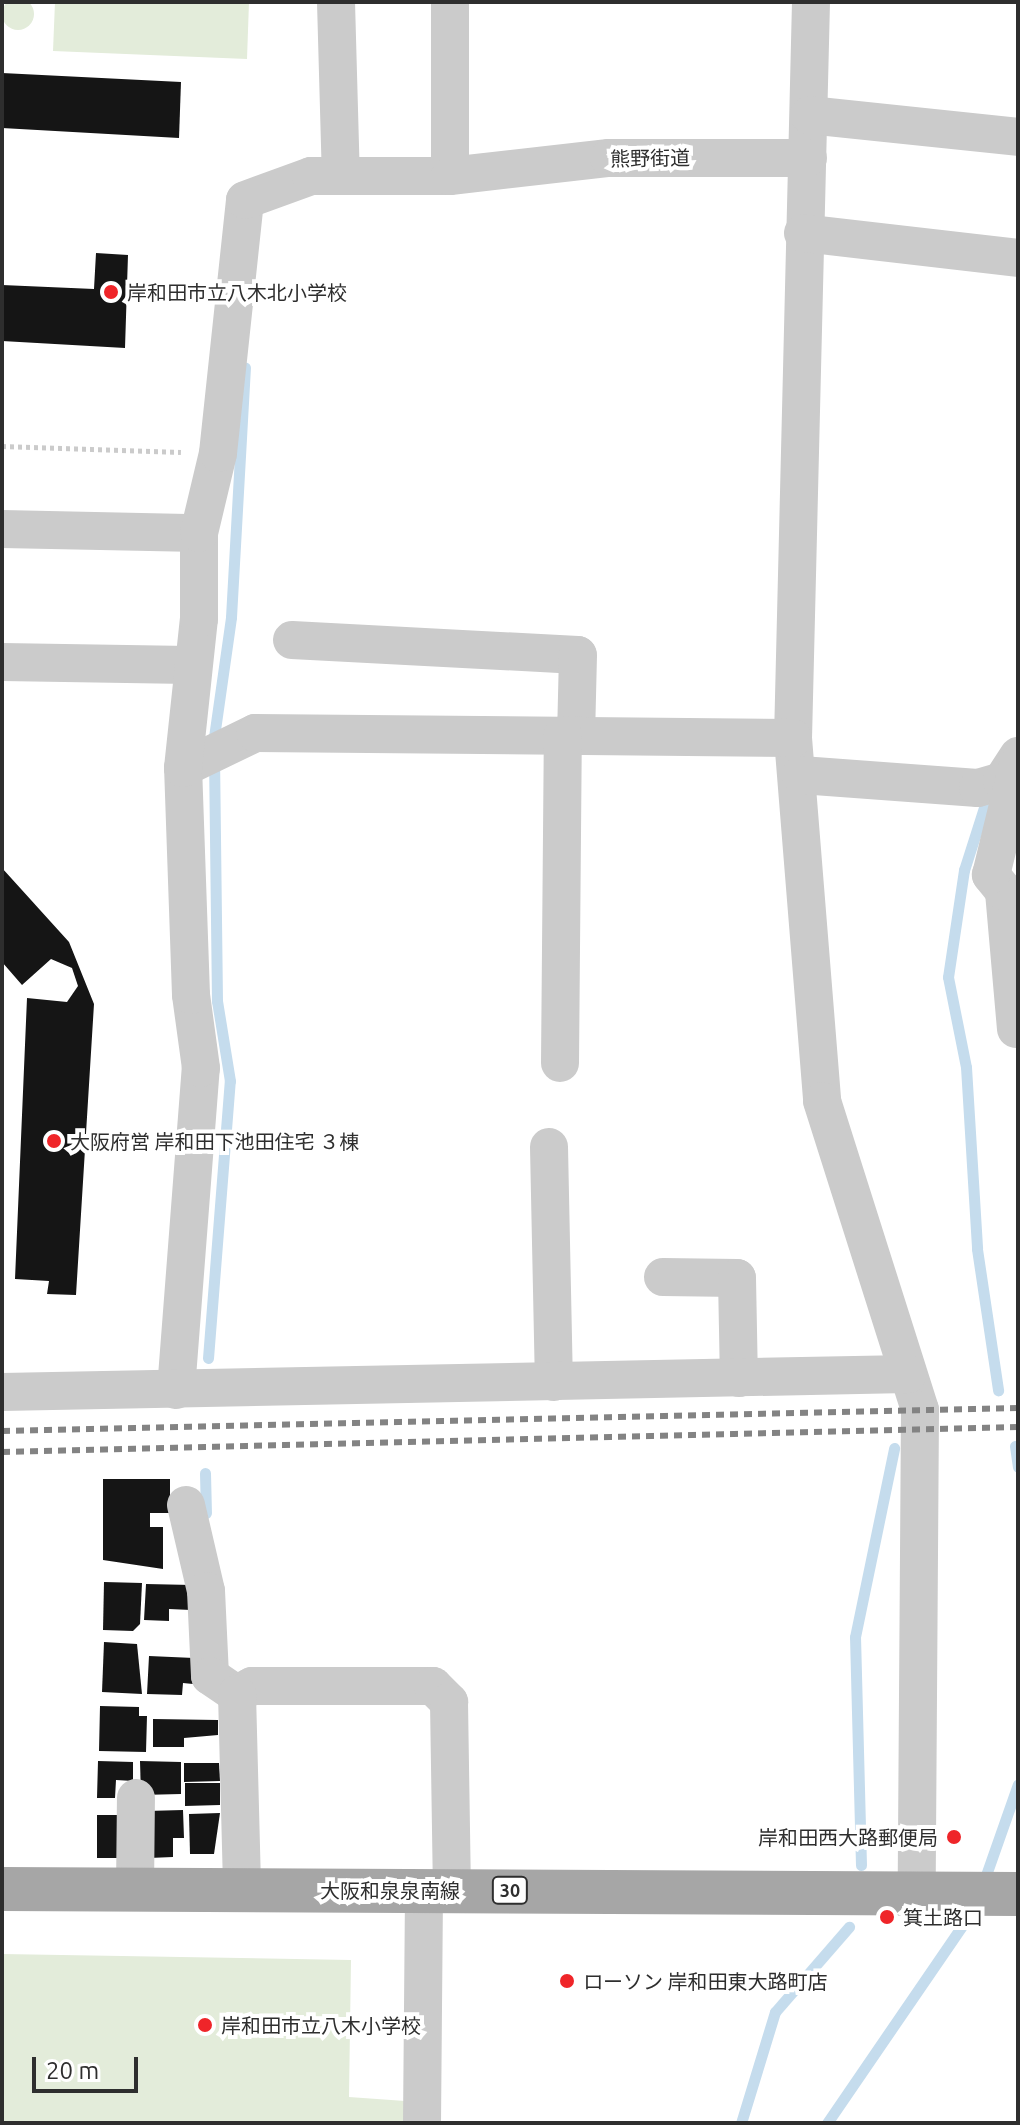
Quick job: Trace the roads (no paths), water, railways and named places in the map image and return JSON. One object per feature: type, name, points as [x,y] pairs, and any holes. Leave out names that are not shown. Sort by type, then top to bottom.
[{"type":"main road","name":"大阪和泉泉南線","points":[[2,1889],[1018,1894]]},
{"type":"street","points":[[336,2],[341,176]]},
{"type":"street","points":[[450,2],[450,176]]},
{"type":"street","points":[[811,2],[793,738],[801,775],[822,1101],[908,1374],[921,1429],[917,1892]]},
{"type":"street","points":[[809,115],[1018,137]]},
{"type":"street","name":"熊野街道","points":[[199,533],[218,453],[245,200],[311,176],[450,176],[609,158],[808,158]]},
{"type":"street","points":[[803,233],[1018,258]]},
{"type":"street","points":[[2,529],[199,533],[199,619],[189,665],[183,768],[191,995],[201,1068],[176,1390]]},
{"type":"street","points":[[292,640],[578,655],[570,735],[560,1063]]},
{"type":"street","points":[[2,662],[189,665]]},
{"type":"street","points":[[183,768],[255,733],[793,738]]},
{"type":"street","points":[[801,775],[1004,772],[991,875],[1004,891],[1016,1029]]},
{"type":"street","points":[[549,1147],[554,1382]]},
{"type":"street","points":[[663,1277],[737,1278],[739,1378]]},
{"type":"street","points":[[2,1392],[908,1374]]},
{"type":"street","points":[[186,1505],[206,1591],[210,1676],[237,1694]]},
{"type":"street","points":[[237,1694],[252,1686],[433,1686],[449,1702],[422,2123]]},
{"type":"street","points":[[237,1694],[242,1889]]},
{"type":"street","points":[[135,1889],[136,1798]]},
{"type":"waterway","points":[[213,744],[231,617],[245,367]]},
{"type":"waterway","points":[[208,1358],[230,1081],[217,1001],[214,761]]},
{"type":"waterway","points":[[988,795],[964,870],[948,977],[966,1067],[977,1249],[998,1390]]},
{"type":"waterway","points":[[1015,1446],[1018,1467]]},
{"type":"waterway","points":[[861,1865],[855,1637],[894,1448]]},
{"type":"waterway","points":[[205,1473],[206,1513]]},
{"type":"waterway","points":[[986,1875],[1018,1784]]},
{"type":"waterway","points":[[827,2123],[962,1926]]},
{"type":"waterway","points":[[741,2123],[775,2012],[849,1927]]},
{"type":"railway","points":[[2,1431],[1018,1408]]},
{"type":"railway","points":[[2,1452],[1018,1427]]},
{"type":"place","name":"岸和田市立八木北小学校","points":[[111,292]]},
{"type":"place","name":"大阪府営 岸和田下池田住宅 ３棟","points":[[54,1141]]},
{"type":"place","name":"岸和田西大路郵便局","points":[[954,1837]]},
{"type":"place","name":"箕土路口","points":[[887,1917]]},
{"type":"place","name":"ローソン 岸和田東大路町店","points":[[567,1981]]},
{"type":"place","name":"岸和田市立八木小学校","points":[[205,2025]]}]
